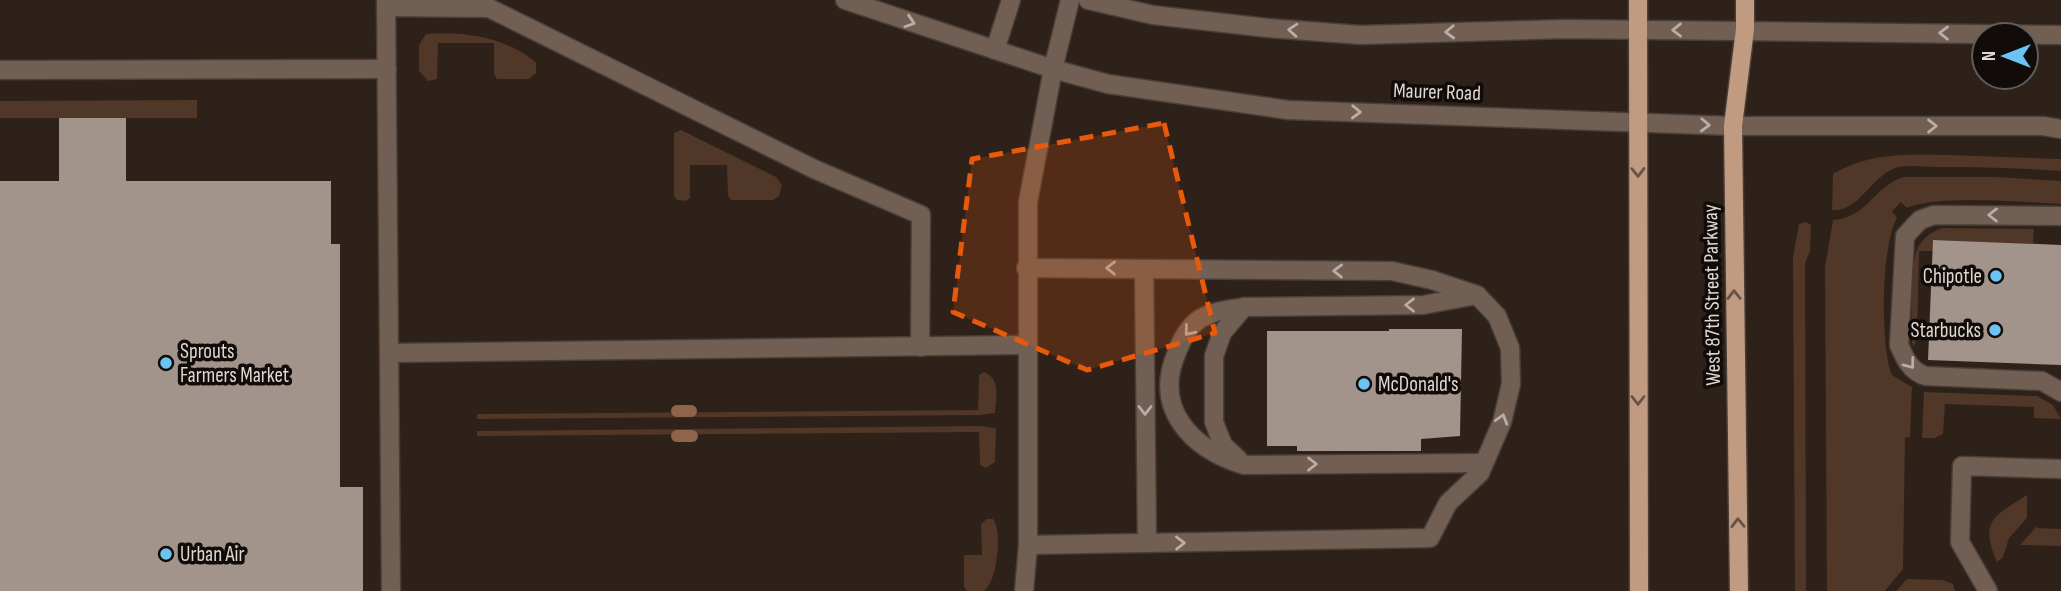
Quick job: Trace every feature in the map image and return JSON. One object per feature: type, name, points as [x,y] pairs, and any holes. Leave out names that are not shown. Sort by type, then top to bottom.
[{"type":"main road","points":[[1638,0],[1639,591]]},
{"type":"main road","name":"West 87th Street Parkway","points":[[1739,591],[1733,126],[1745,29],[1745,0]]},
{"type":"street","name":"Maurer Road","points":[[845,0],[1053,69],[1108,84],[1288,110],[1733,126],[2052,128],[2061,119]]},
{"type":"street","points":[[995,50],[1011,0]]},
{"type":"street","points":[[1024,591],[1028,545],[1028,202],[1053,69],[1070,0]]},
{"type":"street","points":[[1088,0],[1153,15],[1361,35],[1564,29],[2061,34]]},
{"type":"street","points":[[391,591],[386,4],[489,8],[814,169],[921,215],[920,347]]},
{"type":"street","points":[[0,70],[387,69]]},
{"type":"street","points":[[2061,216],[1934,215],[1920,219],[1905,236],[1899,345],[1906,361],[1917,374],[2042,381],[2061,392]]},
{"type":"street","points":[[1027,268],[1392,271],[1432,280],[1477,295],[1497,316],[1510,348],[1511,384],[1502,422],[1480,473],[1448,503],[1430,538],[1028,545]]},
{"type":"street","points":[[1144,269],[1147,543]]},
{"type":"street","points":[[1477,295],[1423,305],[1244,307],[1218,312],[1198,320],[1182,340],[1172,361],[1169,385],[1170,404],[1179,422],[1198,443],[1225,459],[1244,464],[1483,463]]},
{"type":"street","points":[[1244,307],[1222,333],[1214,356],[1214,422],[1223,445],[1244,464]]},
{"type":"street","points":[[389,353],[1027,345]]},
{"type":"street","points":[[1983,588],[1960,542],[1962,466],[2061,469]]},
{"type":"highlighted area","points":[[1164,123],[1215,333],[1087,370],[953,312],[972,159]]},
{"type":"shaded area","points":[[426,34],[468,35],[496,41],[533,60],[536,63],[536,73],[529,79],[497,79],[494,74],[494,43],[438,43],[437,79],[428,81],[419,71],[419,45]]},
{"type":"shaded area","points":[[197,100],[197,118],[0,118],[0,101]]},
{"type":"shaded area","points":[[681,130],[776,177],[782,185],[779,196],[773,200],[731,200],[728,196],[727,165],[690,165],[690,198],[686,201],[677,200],[674,196],[674,133]]},
{"type":"shaded area","points":[[1888,156],[2061,159],[2061,171],[1903,167],[1885,174],[1849,206],[1832,210],[1833,174],[1847,167]]},
{"type":"shaded area","points":[[1904,177],[1995,177],[2061,181],[2061,204],[1958,200],[1907,208],[1901,202],[1892,211],[1897,218],[1885,272],[1885,342],[1892,375],[1912,387],[1910,437],[1905,438],[1903,569],[1885,591],[1827,591],[1825,267],[1833,220],[1855,213],[1884,188]]},
{"type":"shaded area","points":[[1806,222],[1811,225],[1810,251],[1805,263],[1806,591],[1795,591],[1793,257],[1799,224]]},
{"type":"shaded area","points":[[1943,228],[2034,229],[2033,244],[1933,240],[1933,251],[1919,251],[1917,339],[1913,347],[1912,300],[1916,253],[1926,237]]},
{"type":"shaded area","points":[[984,372],[995,384],[995,413],[477,419],[477,414],[978,410],[979,375]]},
{"type":"shaded area","points":[[1924,392],[2037,396],[2053,405],[2061,419],[2034,418],[2034,407],[1945,404],[1943,434],[1935,438],[1922,438]]},
{"type":"shaded area","points":[[996,428],[995,462],[986,468],[980,465],[979,432],[477,436],[477,431]]},
{"type":"shaded area","points":[[2027,495],[2027,518],[2009,538],[2003,557],[1997,562],[1989,537],[1993,521]]},
{"type":"shaded area","points":[[987,519],[993,519],[998,534],[995,568],[989,586],[984,591],[967,591],[964,587],[964,555],[982,555],[981,524]]},
{"type":"shaded area","points":[[2037,526],[2061,529],[2061,546],[2020,545]]},
{"type":"shaded area","points":[[1907,579],[1942,580],[1953,584],[1955,591],[1896,591]]},
{"type":"building","name":"Sprouts Farmers Market","points":[[59,118],[126,118],[126,181],[331,181],[331,244],[340,244],[340,487],[363,487],[363,591],[0,591],[0,181],[59,181]]},
{"type":"building","points":[[1933,240],[2061,245],[2061,365],[1928,360]]},
{"type":"building","name":"McDonald's","points":[[1462,329],[1460,436],[1421,439],[1421,451],[1297,451],[1297,446],[1267,446],[1267,331]]},
{"type":"waterway","points":[[677,411],[691,411]]},
{"type":"waterway","points":[[677,436],[692,436]]},
{"type":"place","name":"Chipotle","points":[[1996,276]]},
{"type":"place","name":"Starbucks","points":[[1995,330]]},
{"type":"place","name":"Sprouts Farmers Market","points":[[166,363]]},
{"type":"place","name":"McDonald's","points":[[1364,384]]},
{"type":"place","name":"Urban Air","points":[[166,554]]}]
